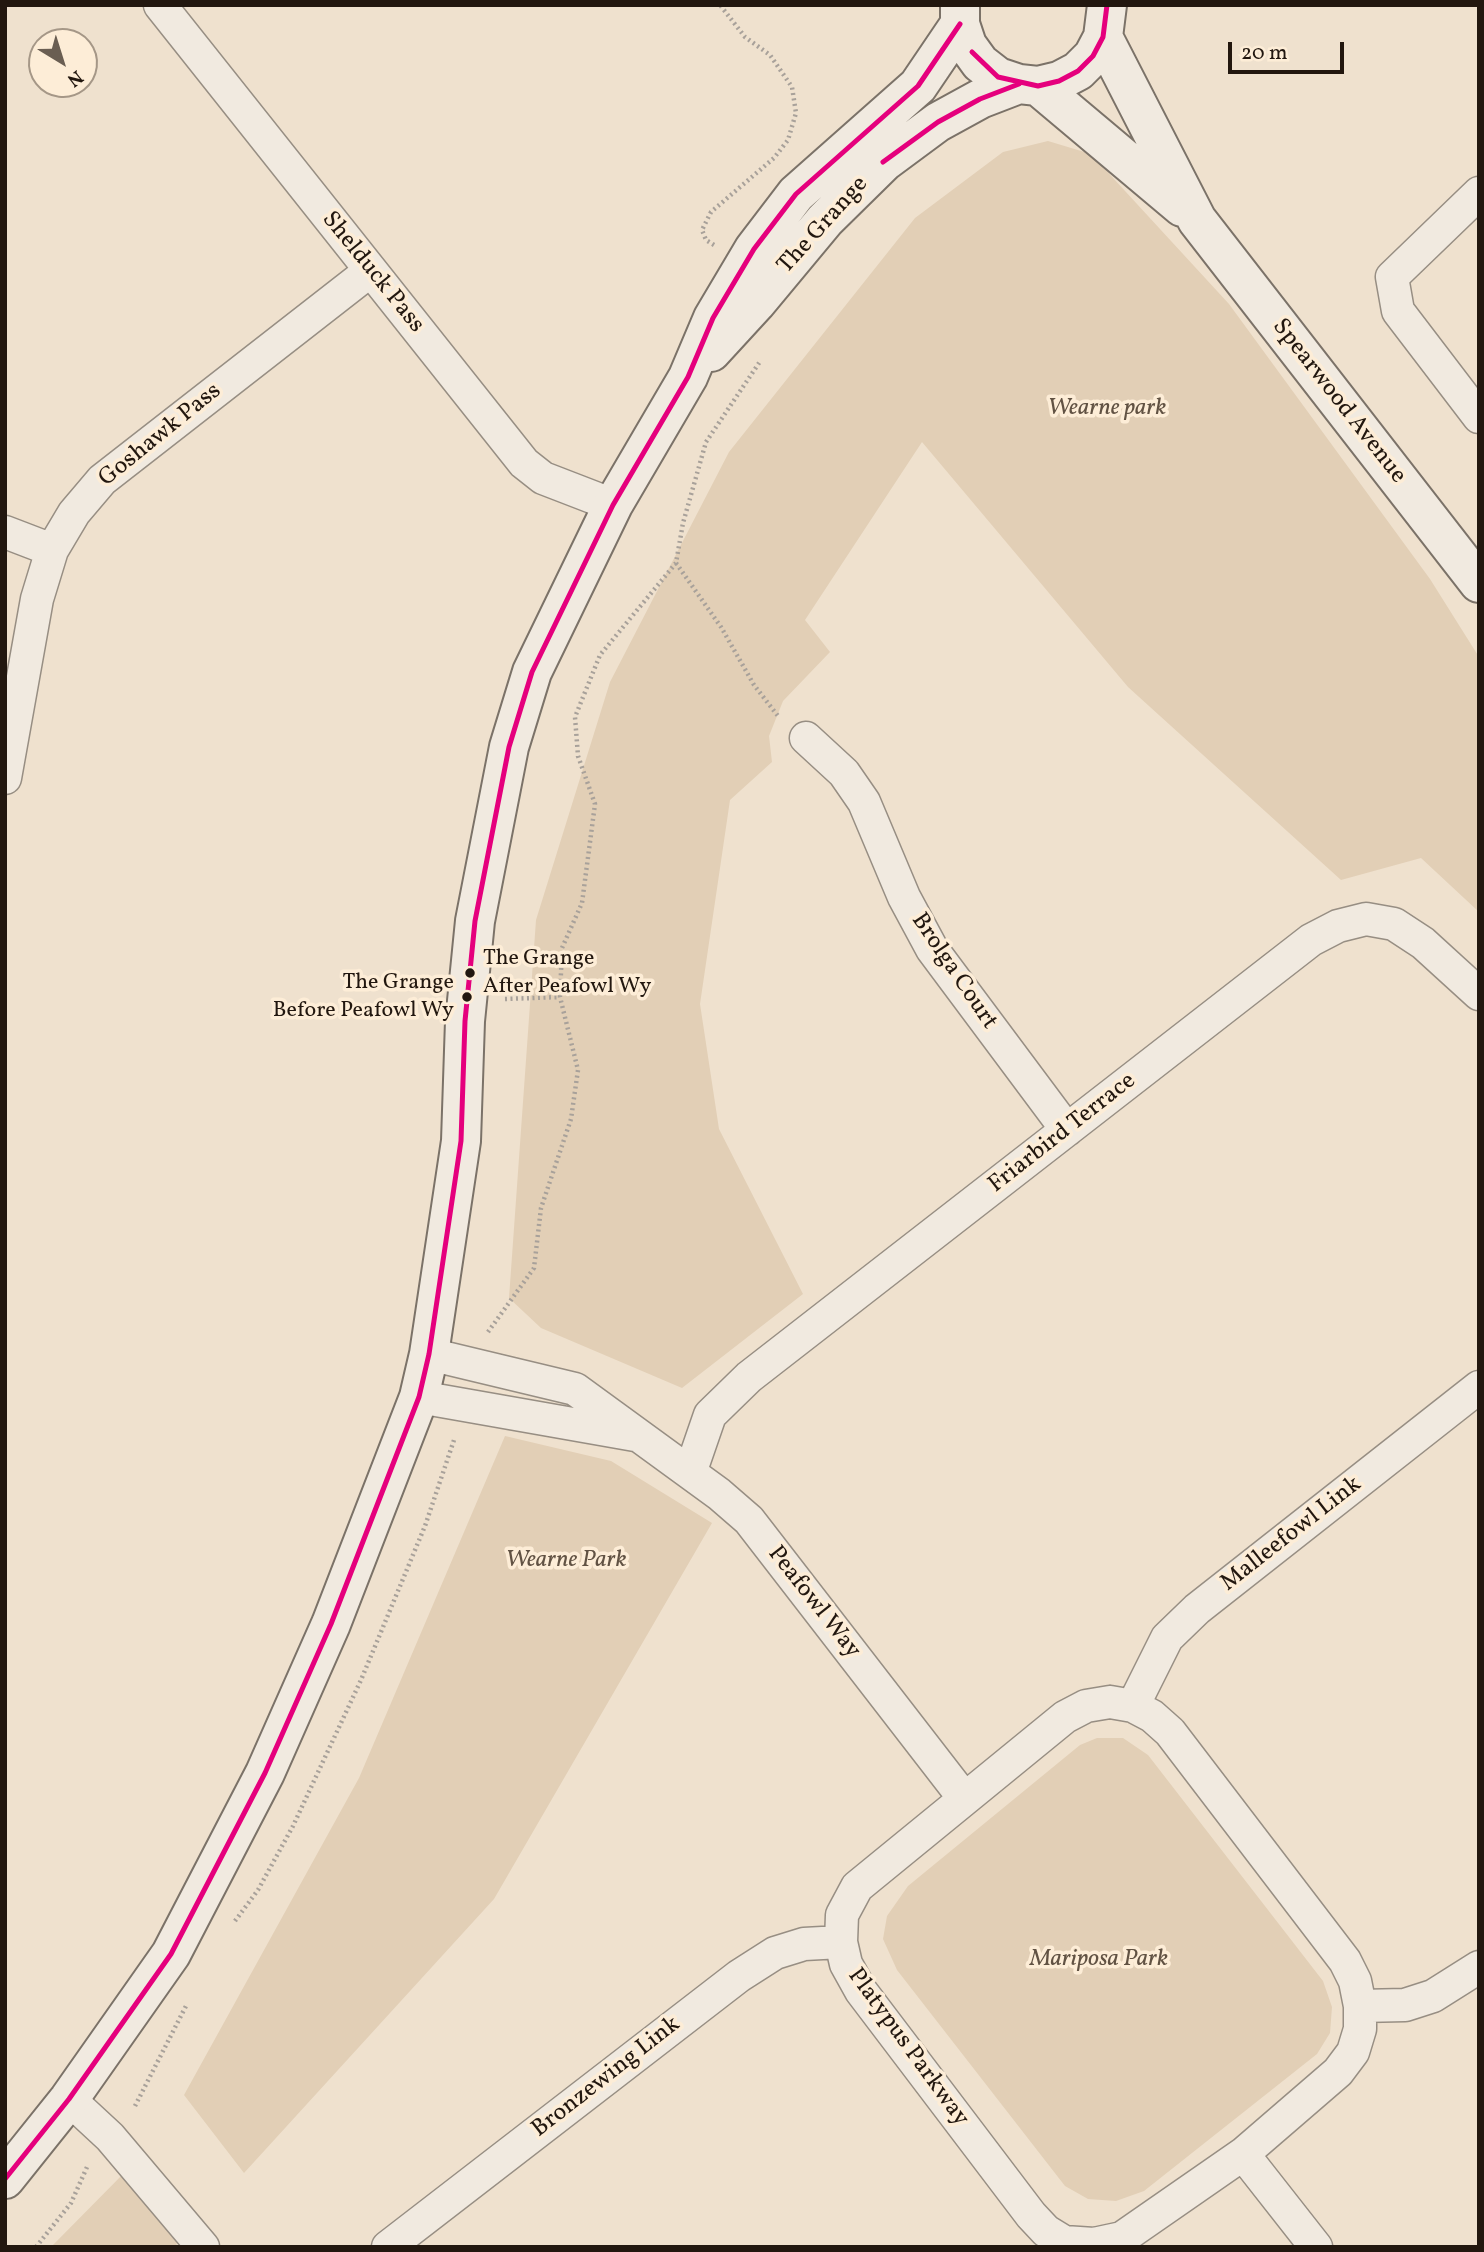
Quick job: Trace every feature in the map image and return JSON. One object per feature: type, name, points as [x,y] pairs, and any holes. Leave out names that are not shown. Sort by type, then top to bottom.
[{"type":"street","name":"Shelduck Pass","points":[[160,5],[524,463],[543,478],[612,505]]},
{"type":"street","name":"Spearwood Avenue","points":[[960,15],[967,45],[980,63],[998,76],[1029,85],[1197,220]]},
{"type":"street","name":"The Grange","points":[[5,2179],[69,2099],[171,1954],[265,1773],[331,1625],[419,1396],[429,1354],[461,1141],[465,1021],[475,920],[509,747],[532,672],[612,505],[688,377],[713,318],[754,249],[796,194],[918,86],[960,15]]},
{"type":"street","name":"Spearwood Avenue","points":[[1029,85],[1059,81],[1078,71],[1093,56],[1105,21]]},
{"type":"street","name":"Spearwood Avenue","points":[[1105,21],[1197,220],[1479,583]]},
{"type":"street","name":"The Grange","points":[[688,377],[756,303],[825,220],[884,162],[938,122],[981,99],[1029,85]]},
{"type":"street","points":[[1479,193],[1392,277],[1398,312],[1479,418]]},
{"type":"street","name":"Goshawk Pass","points":[[5,778],[37,599],[52,550],[74,513],[102,480],[370,271]]},
{"type":"street","points":[[5,532],[52,550]]},
{"type":"street","name":"Brolga Court","points":[[806,738],[844,773],[864,802],[904,897],[932,949],[1067,1130]]},
{"type":"street","name":"Friarbird Terrace","points":[[690,1473],[710,1415],[750,1377],[1311,940],[1338,926],[1366,919],[1394,924],[1423,943],[1479,994]]},
{"type":"street","name":"Peafowl Way","points":[[429,1354],[575,1389],[749,1520],[964,1798]]},
{"type":"street","name":"Malleefowl Link","points":[[1133,1706],[1167,1638],[1198,1609],[1479,1387]]},
{"type":"street","name":"Peafowl Way","points":[[419,1396],[636,1435]]},
{"type":"street","name":"Platypus Parkway","points":[[1110,1702],[1133,1706],[1152,1716],[1170,1732],[1345,1961],[1355,1981],[1360,2006],[1360,2029],[1353,2052],[1338,2072],[1243,2154],[1122,2238],[1094,2244],[1063,2245],[1046,2231],[1031,2215],[861,1991],[846,1964],[841,1942],[842,1915],[857,1887],[964,1798],[1065,1717],[1086,1706],[1110,1702]]},
{"type":"street","name":"Bronzewing Link","points":[[388,2247],[738,1976],[775,1953],[804,1944],[841,1942]]},
{"type":"street","points":[[1360,2006],[1405,2006],[1433,1996],[1479,1966]]},
{"type":"street","points":[[69,2099],[110,2137],[203,2247]]},
{"type":"street","points":[[1243,2154],[1316,2247]]},
{"type":"path","points":[[720,5],[745,37],[770,55],[792,87],[796,113],[788,140],[774,158],[711,212],[702,230],[706,240],[724,251]]},
{"type":"path","points":[[483,1338],[534,1268],[541,1208],[571,1119],[578,1070],[560,997],[562,948],[582,903],[595,804],[579,757],[575,717],[600,655],[676,563],[683,523],[706,442],[767,352]]},
{"type":"path","points":[[676,563],[721,627],[754,685],[779,717],[806,738]]},
{"type":"path","points":[[503,999],[560,997]]},
{"type":"path","points":[[36,2247],[72,2203],[87,2166]]},
{"type":"green space","name":"Wearne park","points":[[1048,141],[1091,154],[1229,304],[1430,579],[1479,657],[1479,912],[1421,858],[1341,880],[1128,687],[922,442],[805,620],[830,652],[783,701],[769,736],[772,762],[730,800],[700,1004],[719,1129],[803,1294],[682,1388],[541,1328],[509,1298],[536,920],[610,682],[729,452],[915,218],[1003,152]]},
{"type":"green space","name":"Wearne Park","points":[[505,1436],[611,1461],[712,1523],[494,1899],[244,2173],[184,2095],[359,1778]]},
{"type":"green space","name":"Mariposa Park","points":[[1097,1738],[1123,1738],[1148,1755],[1323,1981],[1332,2007],[1330,2033],[1317,2054],[1144,2191],[1116,2201],[1088,2199],[1065,2186],[897,1970],[883,1939],[887,1916],[908,1886],[1080,1745]]},
{"type":"green space","points":[[128,2169],[180,2227],[176,2247],[51,2247]]},
{"type":"transit line","points":[[972,52],[998,77],[1038,86],[1059,81],[1078,71],[1093,56],[1103,37],[1107,5]]},
{"type":"transit line","points":[[5,2179],[69,2099],[171,1954],[265,1773],[331,1624],[419,1397],[429,1354],[461,1141],[465,1021],[475,921],[509,747],[532,672],[613,505],[688,377],[713,318],[754,249],[796,194],[918,86],[960,24]]},
{"type":"transit line","points":[[883,162],[938,122],[980,99],[1019,84]]},
{"type":"place","name":"The Grange After Peafowl Wy","points":[[470,973]]},
{"type":"place","name":"The Grange Before Peafowl Wy","points":[[467,997]]}]
